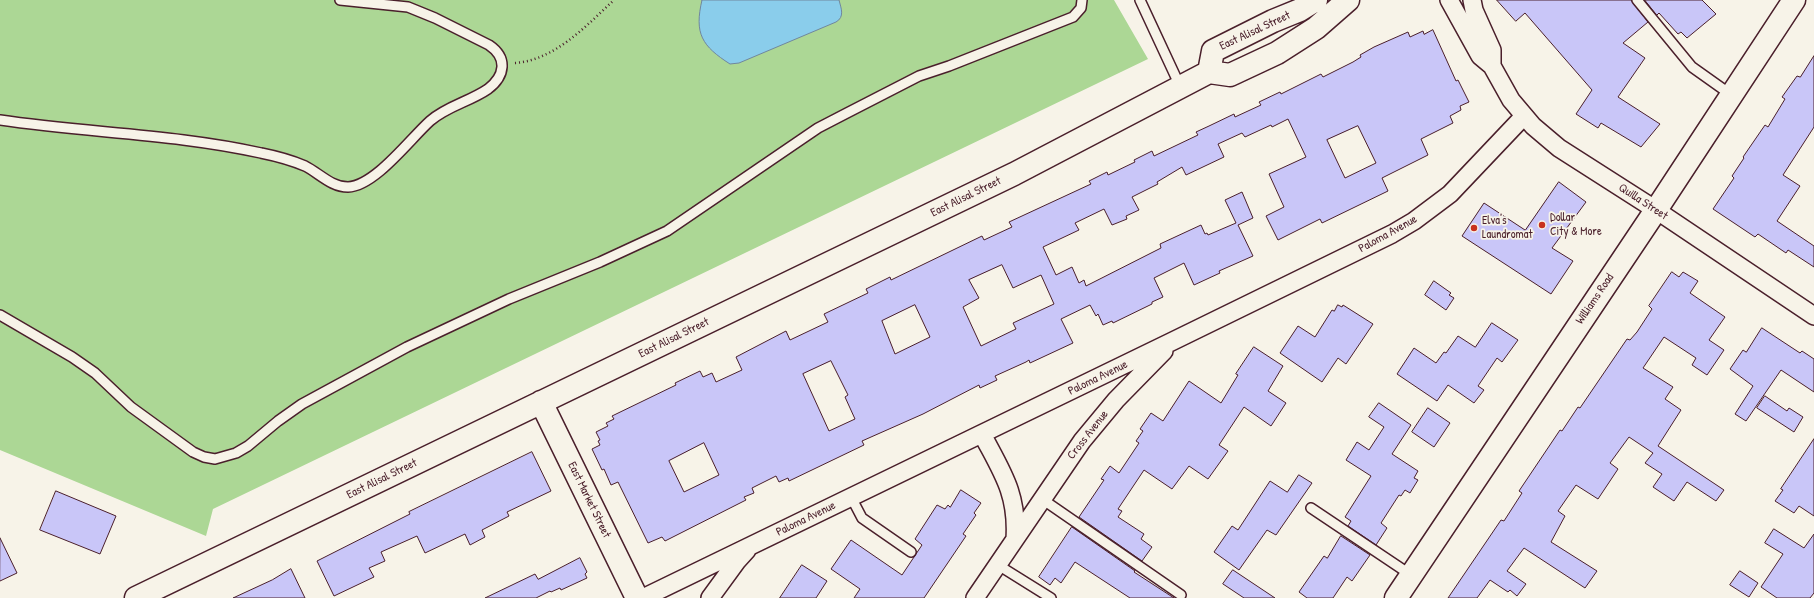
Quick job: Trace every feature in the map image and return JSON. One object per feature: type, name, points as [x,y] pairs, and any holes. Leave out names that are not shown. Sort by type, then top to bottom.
[{"type":"street","name":"East Alisal Street","points":[[136,598],[1014,174],[1209,72],[1213,50],[1300,10],[1316,0]]},
{"type":"street","points":[[1209,72],[1230,75],[1256,64],[1304,37],[1348,0]]},
{"type":"street","name":"Quilla Street","points":[[1449,0],[1480,56],[1492,66],[1511,100],[1533,126],[1559,148],[1656,210],[1814,316]]},
{"type":"street","name":"Quilla Street","points":[[1472,0],[1474,10],[1492,50],[1492,66]]},
{"type":"street","name":"Williams Road","points":[[1396,598],[1656,210],[1730,94],[1794,0]]},
{"type":"street","points":[[1241,36],[1244,53],[1256,64]]},
{"type":"street","name":"Paloma Avenue","points":[[642,598],[1174,342],[1403,227],[1450,194],[1524,116]]},
{"type":"street","name":"Cross Avenue","points":[[975,598],[1082,441],[1099,420],[1174,342]]},
{"type":"street","name":"East Market Street","points":[[541,402],[637,598]]},
{"type":"street","points":[[982,434],[1002,473],[1013,501],[1016,522],[1015,539]]},
{"type":"street","points":[[710,598],[737,561],[751,545]]},
{"type":"lane","points":[[0,120],[202,143],[249,151],[292,161],[305,166],[332,183],[349,187],[361,183],[375,175],[439,114],[489,88],[499,76],[503,64],[499,53],[489,45],[418,10],[397,5],[340,0]]},
{"type":"lane","points":[[0,315],[72,357],[94,373],[131,407],[193,452],[204,457],[215,459],[224,457],[248,446],[278,421],[302,404],[407,347],[509,299],[600,262],[667,231],[818,128],[919,76],[955,64],[1073,17],[1081,8],[1082,0]]},
{"type":"lane","points":[[1140,0],[1180,86]]},
{"type":"lane","points":[[1637,0],[1692,68],[1730,94]]},
{"type":"lane","points":[[851,497],[862,518],[911,552]]},
{"type":"lane","points":[[1042,499],[1181,595]]},
{"type":"lane","points":[[1311,508],[1411,575]]},
{"type":"lane","points":[[998,565],[1051,598]]},
{"type":"path","points":[[503,64],[527,62],[547,55],[562,45],[614,0]]},
{"type":"green space","points":[[0,0],[1114,0],[1148,59],[213,509],[206,536],[0,450]]},
{"type":"water","points":[[702,0],[839,0],[841,18],[836,22],[739,63],[730,64],[713,51],[702,38],[699,22]]},
{"type":"building","points":[[1497,0],[1631,0],[1648,22],[1623,43],[1645,58],[1618,97],[1660,124],[1641,147],[1601,123],[1598,128],[1576,114],[1592,90],[1525,13],[1516,21]]},
{"type":"building","points":[[1645,0],[1702,0],[1716,14],[1687,38],[1681,32],[1678,34],[1659,13],[1657,15]]},
{"type":"building","points":[[1433,30],[1456,81],[1458,80],[1469,102],[1460,106],[1461,110],[1450,116],[1453,123],[1421,139],[1428,155],[1382,178],[1388,191],[1322,223],[1320,219],[1278,240],[1266,216],[1284,207],[1269,174],[1306,157],[1288,119],[1272,127],[1271,125],[1245,137],[1242,133],[1218,144],[1224,157],[1186,175],[1182,167],[1157,182],[1158,184],[1132,197],[1139,210],[1126,216],[1127,219],[1112,225],[1104,209],[1075,223],[1079,230],[1043,247],[1056,275],[1072,267],[1079,283],[1084,280],[1086,286],[1161,248],[1160,244],[1201,225],[1205,234],[1207,233],[1208,235],[1236,223],[1225,200],[1242,192],[1253,218],[1238,225],[1253,256],[1219,271],[1220,273],[1194,285],[1184,263],[1154,278],[1163,297],[1113,323],[1112,321],[1103,325],[1098,314],[1096,316],[1090,305],[1061,319],[1073,343],[1030,363],[1029,360],[995,376],[997,380],[980,388],[979,385],[923,414],[862,441],[864,445],[789,481],[788,478],[779,482],[776,476],[752,488],[754,493],[744,497],[746,500],[665,541],[662,537],[648,543],[618,482],[611,485],[604,469],[602,470],[592,449],[600,445],[598,441],[600,440],[596,432],[608,426],[606,423],[614,419],[612,416],[676,385],[675,383],[700,371],[703,377],[712,373],[716,382],[742,370],[736,357],[786,331],[790,340],[828,322],[824,314],[868,293],[866,289],[890,277],[891,280],[982,236],[984,240],[1012,227],[1009,222],[1091,184],[1089,181],[1107,172],[1108,175],[1135,162],[1134,160],[1152,151],[1154,156],[1198,135],[1196,132],[1234,114],[1235,117],[1261,105],[1259,102],[1280,92],[1281,94],[1321,74],[1323,77],[1353,62],[1361,57],[1360,55],[1374,47],[1408,32],[1410,37],[1423,31],[1424,34]],"holes":[[[1358,126],[1376,163],[1345,178],[1327,140]],[[1002,265],[1013,288],[1041,275],[1054,304],[1013,323],[1016,329],[981,346],[963,307],[979,298],[969,280]],[[915,305],[930,337],[895,354],[882,321]],[[831,361],[848,395],[845,397],[855,419],[829,431],[803,374]],[[704,443],[719,475],[684,492],[669,461]]]},
{"type":"building","points":[[1814,56],[1814,127],[1783,175],[1800,186],[1777,221],[1814,246],[1814,267],[1788,250],[1786,253],[1758,234],[1755,237],[1713,209],[1734,178],[1732,176],[1744,158],[1743,157],[1765,125],[1768,127],[1785,99],[1782,97],[1797,76],[1800,77]]},
{"type":"building","points":[[1559,182],[1586,202],[1552,248],[1573,261],[1551,294],[1462,236],[1484,203],[1525,230]]},
{"type":"building","points":[[1672,272],[1679,277],[1683,272],[1698,281],[1690,293],[1725,317],[1709,340],[1724,350],[1707,375],[1692,365],[1696,358],[1664,337],[1643,368],[1673,387],[1665,399],[1681,410],[1658,446],[1724,490],[1716,501],[1687,482],[1674,501],[1653,487],[1662,474],[1645,463],[1653,453],[1629,437],[1610,463],[1618,469],[1598,499],[1576,485],[1558,511],[1565,516],[1551,542],[1597,571],[1585,588],[1524,548],[1507,571],[1526,584],[1517,596],[1510,590],[1508,592],[1490,580],[1477,598],[1448,598],[1501,520],[1504,521],[1522,493],[1519,491],[1560,430],[1562,431],[1578,407],[1580,408],[1627,339],[1630,340],[1637,332],[1652,309],[1649,306]]},
{"type":"building","points":[[1434,281],[1451,293],[1449,295],[1454,298],[1446,310],[1425,295]]},
{"type":"building","points":[[1338,305],[1342,307],[1343,305],[1373,324],[1346,364],[1338,358],[1322,382],[1280,353],[1298,326],[1315,337],[1332,310],[1334,311]]},
{"type":"building","points":[[1492,323],[1518,340],[1502,362],[1497,358],[1478,386],[1484,390],[1474,403],[1448,385],[1437,401],[1397,374],[1414,348],[1436,363],[1444,352],[1446,353],[1458,336],[1475,347]]},
{"type":"building","points":[[1762,328],[1800,353],[1802,351],[1814,359],[1814,392],[1781,370],[1746,421],[1735,414],[1753,386],[1730,369],[1743,350],[1746,352]]},
{"type":"building","points":[[1254,347],[1283,366],[1268,391],[1286,403],[1271,426],[1244,407],[1219,445],[1228,451],[1208,479],[1189,466],[1172,489],[1144,470],[1118,509],[1122,511],[1118,517],[1144,534],[1141,539],[1152,547],[1142,561],[1079,517],[1104,480],[1101,479],[1110,466],[1119,473],[1139,443],[1136,441],[1143,431],[1140,429],[1151,413],[1163,421],[1189,381],[1221,403],[1238,375],[1236,374]]},
{"type":"building","points":[[1765,396],[1787,411],[1789,408],[1803,417],[1794,432],[1757,408]]},
{"type":"building","points":[[1379,403],[1411,425],[1392,454],[1418,471],[1414,478],[1418,480],[1410,493],[1405,490],[1401,496],[1399,495],[1381,523],[1387,528],[1376,545],[1348,526],[1351,521],[1345,517],[1371,476],[1346,460],[1357,442],[1369,450],[1384,427],[1369,417]]},
{"type":"building","points":[[1428,408],[1450,423],[1434,447],[1412,432]]},
{"type":"building","points":[[1814,439],[1814,516],[1799,506],[1794,513],[1775,501],[1783,490],[1781,489]]},
{"type":"building","points":[[532,452],[551,491],[507,512],[509,516],[482,530],[485,537],[470,545],[465,534],[425,553],[417,536],[381,552],[385,561],[369,568],[374,577],[334,596],[317,561],[410,514],[409,512]]},
{"type":"building","points":[[1299,475],[1312,483],[1276,535],[1267,530],[1239,570],[1214,552],[1232,526],[1238,530],[1270,481],[1287,492]]},
{"type":"building","points":[[961,490],[981,503],[974,513],[976,515],[963,534],[966,536],[924,598],[854,598],[860,589],[831,569],[851,540],[902,575],[922,545],[915,539],[937,505],[945,509],[948,505],[950,507]]},
{"type":"building","points":[[56,491],[116,516],[100,554],[40,530]]},
{"type":"building","points":[[1072,527],[1135,571],[1134,572],[1174,598],[1130,598],[1075,562],[1061,583],[1055,578],[1050,585],[1039,577]]},
{"type":"building","points":[[1774,529],[1804,548],[1814,534],[1814,593],[1810,598],[1777,598],[1761,587],[1783,554],[1765,543]]},
{"type":"building","points":[[1341,536],[1370,555],[1352,581],[1347,577],[1333,598],[1307,598],[1299,592],[1324,556],[1327,558]]},
{"type":"building","points":[[0,538],[17,573],[0,581]]},
{"type":"building","points":[[580,558],[587,572],[585,574],[587,578],[561,590],[560,588],[551,592],[550,591],[536,598],[485,598],[535,574],[538,579]]},
{"type":"building","points":[[802,565],[827,581],[816,598],[780,598]]},
{"type":"building","points":[[291,569],[305,598],[233,598],[272,580]]},
{"type":"building","points":[[1233,570],[1275,598],[1244,598],[1223,584]]},
{"type":"building","points":[[1740,571],[1758,583],[1749,597],[1730,585]]},
{"type":"place","name":"Dollar City & More","points":[[1542,225]]},
{"type":"place","name":"Elva's Laundromat","points":[[1474,228]]}]
